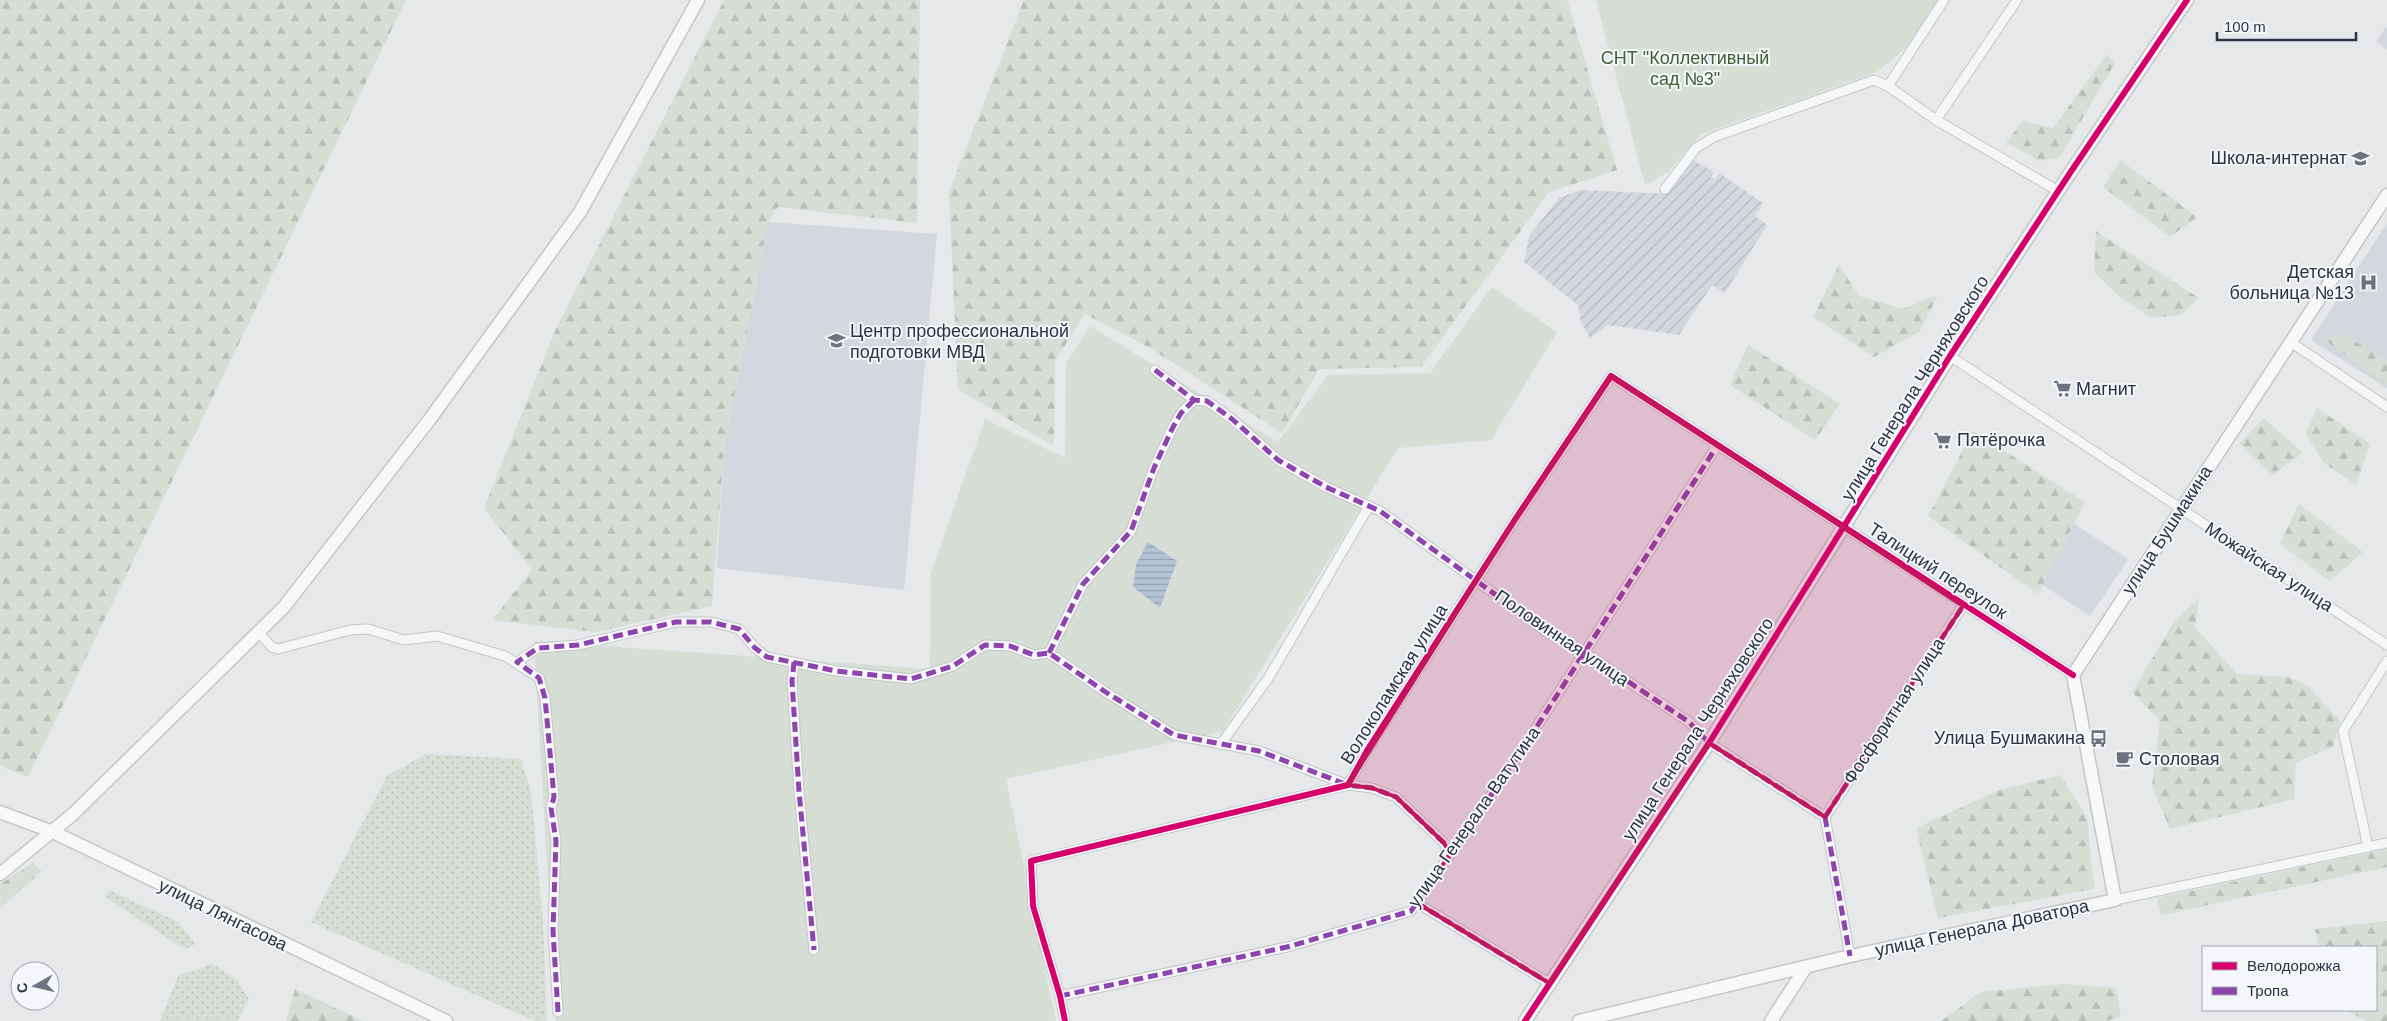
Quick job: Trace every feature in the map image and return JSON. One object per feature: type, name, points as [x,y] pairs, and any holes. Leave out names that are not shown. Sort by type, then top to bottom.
[{"type":"street","points":[[0,874],[53,832],[284,607],[430,419],[580,212],[698,0]]},
{"type":"street","points":[[1888,86],[1944,0]]},
{"type":"street","points":[[1936,120],[2017,0]]},
{"type":"street","name":"улица Генерала Черняховского","points":[[1525,1021],[1709,743],[1845,528],[1950,356],[2058,191],[2188,0]]},
{"type":"street","points":[[1665,188],[1696,148],[1714,137],[1867,82],[1881,81],[1936,120],[2058,191]]},
{"type":"street","name":"улица Бушмакина","points":[[2073,675],[2181,508],[2292,343],[2387,195]]},
{"type":"street","points":[[2292,343],[2387,407]]},
{"type":"street","name":"Можайская улица","points":[[1950,356],[2387,645]]},
{"type":"street","name":"Половинная улица","points":[[1155,370],[1194,400],[1206,401],[1232,419],[1278,460],[1326,487],[1380,511],[1478,580],[1547,632],[1585,653],[1689,722],[1709,743],[1824,817]]},
{"type":"street","name":"Талицкий переулок","points":[[1611,376],[1963,606],[2073,675]]},
{"type":"street","name":"Волоколамская улица","points":[[1060,996],[1032,906],[1031,862],[1348,785],[1368,749],[1514,521],[1611,376]]},
{"type":"street","points":[[1048,652],[1083,584],[1131,531],[1154,468],[1172,429],[1181,413],[1194,400]]},
{"type":"street","name":"улица Генерала Ватутина","points":[[1060,996],[1287,947],[1411,910],[1516,759],[1717,446]]},
{"type":"street","points":[[1221,744],[1269,677],[1369,506]]},
{"type":"street","name":"Фосфоритная улица","points":[[1824,817],[1963,606]]},
{"type":"street","points":[[517,662],[538,648],[578,646],[676,622],[711,622],[740,629],[755,648],[767,657],[836,671],[911,679],[953,666],[985,645],[1010,646],[1034,655],[1048,652],[1104,691],[1174,735],[1259,751],[1348,785],[1372,788],[1396,797],[1444,843],[1450,854]]},
{"type":"street","points":[[258,632],[272,647],[278,649],[350,630],[368,629],[404,640],[438,636],[517,662],[539,678],[545,698],[554,797],[551,808],[556,840],[554,931],[558,1012]]},
{"type":"street","points":[[2368,848],[2343,731],[2387,661]]},
{"type":"street","points":[[794,662],[792,681],[799,791],[814,950]]},
{"type":"street","points":[[2073,675],[2115,900]]},
{"type":"street","name":"улица Лянгасова","points":[[0,812],[53,832],[446,1021]]},
{"type":"street","points":[[1824,817],[1850,956]]},
{"type":"street","name":"улица Генерала Доватора","points":[[1579,1021],[1850,956],[2387,844]]},
{"type":"street","points":[[1417,903],[1549,983]]},
{"type":"street","points":[[1771,1021],[1806,967]]},
{"type":"street","points":[[1060,996],[1065,1021]]},
{"type":"highlighted area","points":[[1611,376],[1963,606],[1825,817],[1709,743],[1549,983],[1417,903],[1450,854],[1444,843],[1396,797],[1372,788],[1348,785],[1514,521]]},
{"type":"shaded area","points":[[2387,28],[2387,49],[2376,42]]},
{"type":"shaded area","points":[[1691,159],[1714,172],[1711,177],[1715,179],[1719,173],[1763,203],[1755,216],[1767,225],[1725,293],[1712,285],[1679,335],[1608,325],[1590,338],[1581,322],[1578,305],[1524,262],[1529,236],[1559,198],[1580,190],[1668,194]]},
{"type":"shaded area","name":"Центр профессиональной подготовки МВД","points":[[768,222],[937,234],[904,590],[717,568],[724,449]]},
{"type":"shaded area","name":"Детская больница №13","points":[[2387,223],[2387,388],[2311,340]]},
{"type":"shaded area","points":[[2035,498],[2128,559],[2090,616],[1997,555]]},
{"type":"green space","points":[[0,0],[406,0],[28,777],[0,766]]},
{"type":"green space","points":[[724,0],[920,0],[917,223],[778,207],[768,222],[724,449],[712,606],[596,632],[492,620],[532,570],[484,508],[556,329]]},
{"type":"green space","points":[[1024,0],[1567,0],[1617,170],[1549,192],[1421,367],[1319,369],[1282,433],[1150,348],[1085,314],[1055,361],[1054,446],[958,389],[949,192]]},
{"type":"green space","name":"СНТ \"Коллективный сад №3\"","points":[[1596,0],[1940,0],[1911,44],[1877,72],[1701,134],[1668,172],[1645,185]]},
{"type":"green space","points":[[2107,54],[2115,63],[2059,158],[2039,161],[2006,142],[2023,121],[2053,128]]},
{"type":"green space","points":[[2120,160],[2197,217],[2170,237],[2103,187]]},
{"type":"green space","points":[[2096,231],[2199,298],[2181,315],[2151,318],[2119,296],[2094,272]]},
{"type":"green space","points":[[1839,265],[1859,296],[1903,309],[1938,295],[1920,331],[1874,357],[1813,317]]},
{"type":"green space","points":[[1492,287],[1557,332],[1491,440],[1398,448],[1223,731],[1006,779],[1056,1021],[556,1021],[534,641],[930,669],[931,573],[985,419],[1065,458],[1066,363],[1090,326],[1278,442],[1328,375],[1430,373]]},
{"type":"green space","points":[[2344,335],[2387,360],[2387,385],[2322,338]]},
{"type":"green space","points":[[1748,345],[1840,404],[1815,440],[1730,385]]},
{"type":"green space","points":[[2317,408],[2370,444],[2356,485],[2324,463],[2306,434]]},
{"type":"green space","points":[[2264,418],[2303,453],[2272,475],[2240,443]]},
{"type":"green space","points":[[1973,431],[2085,502],[2038,594],[1928,516]]},
{"type":"green space","points":[[2299,504],[2363,552],[2330,581],[2280,544]]},
{"type":"green space","points":[[2199,598],[2195,627],[2237,674],[2289,677],[2308,686],[2340,721],[2333,747],[2296,762],[2294,799],[2170,829],[2152,786],[2160,721],[2132,692],[2174,622]]},
{"type":"green space","points":[[426,754],[521,759],[531,791],[543,921],[547,1021],[535,1021],[311,922],[387,776]]},
{"type":"green space","points":[[2060,775],[2087,817],[2094,889],[1938,918],[1916,828],[1997,791]]},
{"type":"green space","points":[[2387,849],[2387,867],[2161,915],[2157,898]]},
{"type":"green space","points":[[33,863],[42,871],[0,908],[0,884]]},
{"type":"green space","points":[[109,890],[178,922],[196,944],[185,949],[105,897]]},
{"type":"green space","points":[[2387,921],[2387,1021],[2367,1021],[2347,1011],[2377,1011],[2377,946],[2319,946],[2315,929]]},
{"type":"green space","points":[[212,964],[236,979],[249,999],[238,1021],[160,1021],[178,976]]},
{"type":"green space","points":[[2063,984],[2116,988],[2121,1017],[2106,1021],[1941,1021],[1981,992]]},
{"type":"green space","points":[[295,989],[363,1021],[286,1021]]},
{"type":"water","points":[[1148,542],[1177,561],[1160,608],[1133,587],[1136,564]]},
{"type":"marked path","points":[[1155,370],[1194,400],[1207,401],[1232,419],[1278,460],[1326,487],[1380,511],[1547,632],[1585,653],[1689,722],[1709,743],[1825,817],[1850,956]]},
{"type":"marked path","points":[[1049,653],[1083,584],[1131,531],[1154,468],[1172,429],[1181,413],[1194,400]]},
{"type":"marked path","points":[[1060,996],[1287,947],[1411,911],[1516,759],[1717,446]]},
{"type":"marked path","points":[[1825,817],[1963,606]]},
{"type":"marked path","points":[[558,1012],[553,931],[556,841],[551,808],[554,797],[545,698],[539,678],[517,662],[538,648],[578,645],[676,622],[711,622],[739,629],[755,648],[767,657],[836,671],[911,679],[953,666],[985,645],[1010,646],[1034,655],[1049,653],[1104,691],[1174,735],[1259,751],[1348,785],[1372,788],[1396,797],[1444,843],[1450,854]]},
{"type":"marked path","points":[[794,662],[792,681],[799,791],[814,950]]},
{"type":"marked path","points":[[1417,903],[1549,983]]},
{"type":"cycle path","points":[[1525,1021],[1709,743],[1950,356],[2070,173],[2187,0]]},
{"type":"cycle path","points":[[1065,1021],[1060,996],[1033,906],[1031,861],[1348,785],[1368,749],[1514,521],[1611,376],[2073,675]]},
{"type":"place","name":"Школа-интернат","points":[[2361,158]]},
{"type":"place","name":"Детская больница №13","points":[[2368,282]]},
{"type":"place","name":"Центр профессиональной подготовки МВД","points":[[836,341]]},
{"type":"place","name":"Магнит","points":[[2062,389]]},
{"type":"place","name":"Пятёрочка","points":[[1943,440]]},
{"type":"place","name":"Улица Бушмакина","points":[[2099,738]]},
{"type":"place","name":"Столовая","points":[[2125,759]]}]
